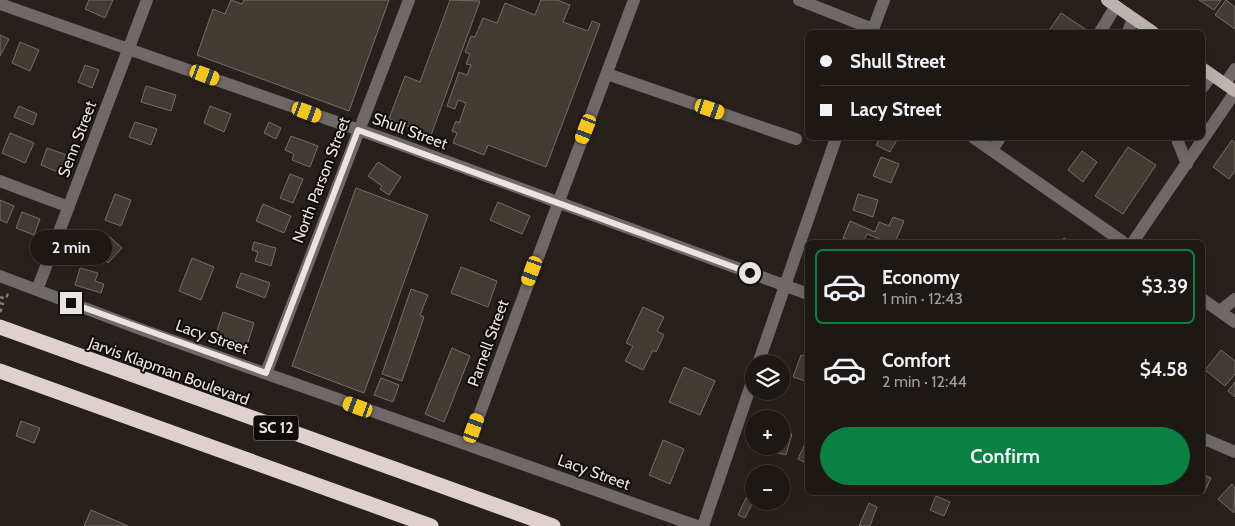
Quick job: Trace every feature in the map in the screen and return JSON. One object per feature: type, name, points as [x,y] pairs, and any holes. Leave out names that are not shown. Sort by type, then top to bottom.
[{"type":"highway","name":"Jarvis Klapman Boulevard","points":[[0,328],[553,526]]},
{"type":"highway","name":"SC 12","points":[[0,371],[431,526]]},
{"type":"main road","points":[[1111,2],[1150,30]]},
{"type":"main road","points":[[1207,71],[1232,89]]},
{"type":"street","name":"Senn Street","points":[[37,290],[147,0]]},
{"type":"street","name":"North Parson Street","points":[[266,373],[409,0]]},
{"type":"street","name":"Parnell Street","points":[[468,445],[634,0]]},
{"type":"street","points":[[872,30],[884,0]]},
{"type":"street","points":[[805,1],[870,30]]},
{"type":"street","points":[[1101,30],[1111,2]]},
{"type":"street","name":"Shull Street","points":[[0,4],[358,130],[805,293]]},
{"type":"street","points":[[1129,30],[1133,19]]},
{"type":"street","points":[[1205,134],[1232,89],[1235,69]]},
{"type":"street","points":[[606,74],[796,139]]},
{"type":"street","points":[[761,355],[835,140]]},
{"type":"street","points":[[977,140],[1120,240]]},
{"type":"street","points":[[992,150],[999,140]]},
{"type":"street","points":[[1178,140],[1187,164]]},
{"type":"street","points":[[1134,240],[1201,140]]},
{"type":"street","points":[[0,181],[69,207]]},
{"type":"street","name":"Lacy Street","points":[[0,276],[140,329],[697,526]]},
{"type":"street","points":[[1220,311],[1235,299]]},
{"type":"street","points":[[1205,301],[1235,322]]},
{"type":"street","points":[[703,526],[746,400]]},
{"type":"street","points":[[1205,439],[1235,452]]},
{"type":"path","points":[[0,302],[4,304],[0,313]]},
{"type":"building","points":[[89,0],[113,0],[105,18],[85,9]]},
{"type":"building","points":[[231,0],[242,4],[244,0],[389,0],[349,111],[197,55],[213,9],[225,14]]},
{"type":"building","points":[[450,0],[480,1],[431,135],[389,119],[405,76],[420,82]]},
{"type":"building","points":[[541,0],[557,0],[570,5],[563,22],[588,31],[592,21],[600,24],[546,167],[488,145],[484,155],[453,143],[457,133],[452,131],[456,121],[459,123],[466,103],[458,100],[455,109],[447,106],[459,72],[467,75],[471,65],[466,64],[470,54],[465,52],[471,36],[475,37],[483,18],[497,23],[505,3],[535,15]]},
{"type":"building","points":[[1199,0],[1221,0],[1214,10]]},
{"type":"building","points":[[1226,0],[1235,7],[1235,29],[1215,15]]},
{"type":"building","points":[[1061,13],[1086,30],[1049,30]]},
{"type":"building","points":[[0,35],[9,39],[0,56]]},
{"type":"building","points":[[20,42],[39,50],[30,71],[12,63]]},
{"type":"building","points":[[85,65],[99,70],[92,88],[78,82]]},
{"type":"building","points":[[146,86],[176,95],[171,111],[141,102]]},
{"type":"building","points":[[19,106],[37,114],[33,125],[14,117]]},
{"type":"building","points":[[210,106],[231,114],[224,132],[204,123]]},
{"type":"building","points":[[135,122],[157,129],[151,145],[129,137]]},
{"type":"building","points":[[269,122],[281,128],[276,139],[264,133]]},
{"type":"building","points":[[10,133],[34,143],[25,163],[2,153]]},
{"type":"building","points":[[291,136],[318,146],[310,167],[292,160],[294,154],[285,150]]},
{"type":"building","points":[[879,140],[897,140],[890,152],[876,145]]},
{"type":"building","points":[[1232,140],[1235,143],[1235,171],[1229,179],[1213,167]]},
{"type":"building","points":[[1128,147],[1156,165],[1123,214],[1095,196]]},
{"type":"building","points":[[47,148],[67,155],[60,173],[41,165]]},
{"type":"building","points":[[1082,151],[1097,162],[1083,182],[1068,170]]},
{"type":"building","points":[[881,157],[899,164],[891,183],[873,176]]},
{"type":"building","points":[[378,162],[401,177],[389,195],[380,189],[382,186],[368,176]]},
{"type":"building","points":[[290,174],[303,179],[293,203],[280,198]]},
{"type":"building","points":[[356,188],[428,215],[364,393],[292,366]]},
{"type":"building","points":[[115,194],[131,200],[121,226],[105,220]]},
{"type":"building","points":[[858,194],[878,200],[873,217],[853,210]]},
{"type":"building","points":[[0,200],[14,206],[7,223],[0,220]]},
{"type":"building","points":[[498,202],[530,216],[522,234],[490,220]]},
{"type":"building","points":[[263,204],[291,216],[284,233],[256,221]]},
{"type":"building","points":[[22,212],[40,219],[34,235],[16,228]]},
{"type":"building","points":[[893,217],[904,221],[896,240],[882,240],[867,234],[864,240],[843,238],[850,221],[875,232],[879,222],[889,226]]},
{"type":"building","points":[[104,232],[122,248],[108,263],[90,247]]},
{"type":"building","points":[[254,242],[276,248],[271,266],[255,261],[258,252],[252,250]]},
{"type":"building","points":[[192,258],[214,267],[201,300],[179,291]]},
{"type":"building","points":[[461,267],[497,281],[488,307],[451,293]]},
{"type":"building","points":[[80,268],[98,273],[95,281],[104,284],[101,293],[75,285]]},
{"type":"building","points":[[241,273],[270,283],[265,298],[236,287]]},
{"type":"building","points":[[411,289],[428,295],[420,315],[424,317],[402,381],[382,374]]},
{"type":"building","points":[[643,307],[664,317],[657,331],[664,335],[656,352],[653,350],[643,370],[625,361],[633,346],[626,343]]},
{"type":"building","points":[[223,312],[254,323],[247,345],[216,334]]},
{"type":"building","points":[[452,348],[470,356],[444,422],[425,414]]},
{"type":"building","points":[[1221,350],[1235,361],[1235,374],[1225,386],[1205,370]]},
{"type":"building","points":[[801,355],[805,356],[805,381],[793,377]]},
{"type":"building","points":[[684,367],[715,381],[700,415],[669,402]]},
{"type":"building","points":[[381,378],[399,385],[393,402],[374,395]]},
{"type":"building","points":[[1235,382],[1235,397],[1228,391]]},
{"type":"building","points":[[21,421],[40,428],[34,443],[16,436]]},
{"type":"building","points":[[663,440],[684,449],[670,484],[649,475]]},
{"type":"building","points":[[805,444],[805,462],[798,459]]},
{"type":"building","points":[[1205,475],[1211,478],[1205,491]]},
{"type":"building","points":[[1232,484],[1235,488],[1234,513],[1218,499]]},
{"type":"building","points":[[936,496],[950,502],[944,516],[930,510]]},
{"type":"building","points":[[745,500],[745,510],[749,510],[745,518],[738,515]]},
{"type":"building","points":[[869,503],[877,507],[870,526],[859,526]]},
{"type":"building","points":[[91,510],[128,526],[84,526]]},
{"type":"route","points":[[71,303],[266,373],[358,130],[750,273]]}]
